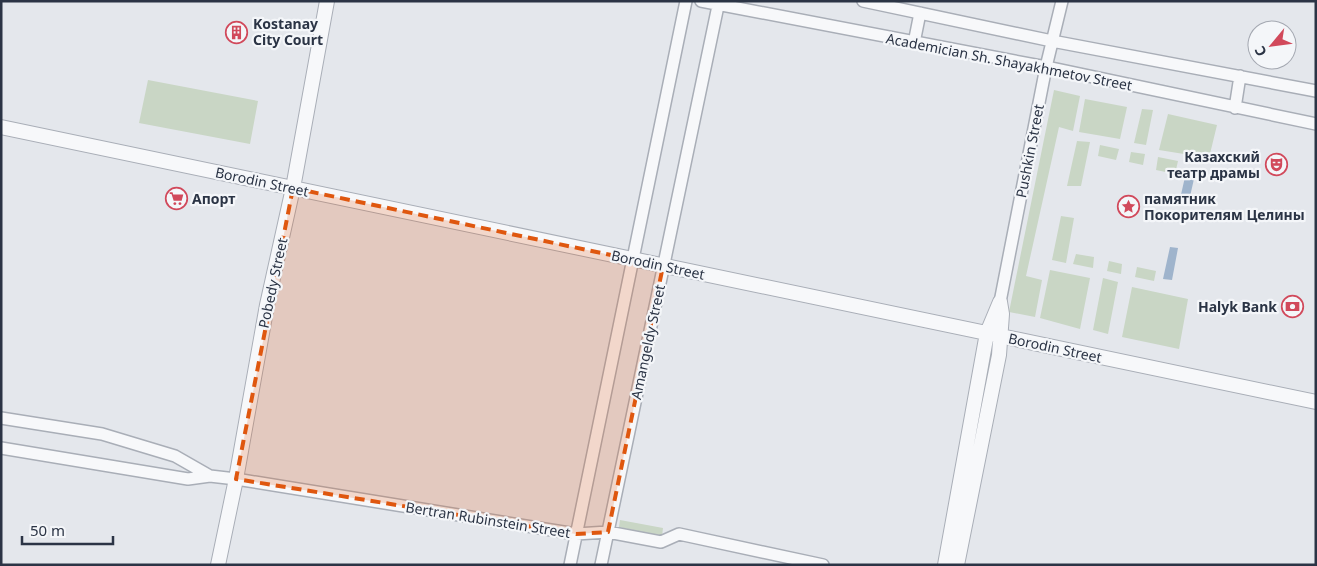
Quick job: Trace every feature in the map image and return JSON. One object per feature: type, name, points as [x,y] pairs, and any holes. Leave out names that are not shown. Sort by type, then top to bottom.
[{"type":"street","name":"Pobedy Street","points":[[218,565],[236,479],[267,305],[293,188],[327,1]]},
{"type":"street","points":[[570,565],[686,1]]},
{"type":"street","name":"Academician Sh. Shayakhmetov Street","points":[[701,1],[1046,67],[1316,124]]},
{"type":"street","points":[[862,1],[1052,41],[1316,91]]},
{"type":"street","name":"Pushkin Street","points":[[957,565],[1000,302],[1046,67],[1062,1]]},
{"type":"street","name":"Amangeldy Street","points":[[601,565],[718,3]]},
{"type":"street","points":[[914,43],[920,13]]},
{"type":"street","points":[[1235,108],[1240,76]]},
{"type":"street","name":"Borodin Street","points":[[1,127],[1316,402]]},
{"type":"street","name":"Pushkin Street","points":[[945,565],[994,335]]},
{"type":"street","points":[[1,418],[102,434],[175,456],[210,476]]},
{"type":"street","points":[[1,448],[188,479],[210,476]]},
{"type":"street","name":"Bertran Rubinstein Street","points":[[210,476],[576,534],[608,532],[661,542],[679,534],[823,565]]},
{"type":"highlighted area","points":[[293,188],[663,266],[608,532],[576,534],[236,479]]},
{"type":"green space","points":[[148,80],[258,101],[250,144],[139,123]]},
{"type":"green space","points":[[1054,90],[1080,96],[1073,131],[1059,127],[1026,276],[1042,280],[1035,317],[1009,312]]},
{"type":"green space","points":[[1085,99],[1127,107],[1120,139],[1079,132]]},
{"type":"green space","points":[[1142,109],[1153,110],[1146,145],[1134,143]]},
{"type":"green space","points":[[1168,114],[1217,125],[1209,158],[1159,150]]},
{"type":"green space","points":[[1077,141],[1090,142],[1081,186],[1067,186]]},
{"type":"green space","points":[[1100,145],[1119,149],[1116,160],[1098,156]]},
{"type":"green space","points":[[1131,152],[1145,154],[1143,165],[1129,162]]},
{"type":"green space","points":[[1158,157],[1178,161],[1175,174],[1156,170]]},
{"type":"green space","points":[[1061,216],[1074,218],[1066,263],[1052,260]]},
{"type":"green space","points":[[1076,254],[1094,257],[1093,268],[1073,264]]},
{"type":"green space","points":[[1109,261],[1122,264],[1121,274],[1107,271]]},
{"type":"green space","points":[[1137,267],[1156,271],[1154,281],[1135,277]]},
{"type":"green space","points":[[1050,270],[1090,278],[1080,329],[1040,318]]},
{"type":"green space","points":[[1103,278],[1118,282],[1108,334],[1093,330]]},
{"type":"green space","points":[[1132,287],[1188,299],[1179,349],[1122,337]]},
{"type":"green space","points":[[620,520],[663,528],[662,536],[619,527]]},
{"type":"water","points":[[1187,168],[1196,170],[1189,201],[1180,199]]},
{"type":"water","points":[[1170,247],[1178,248],[1172,280],[1163,279]]},
{"type":"place","name":"Kostanay City Court","points":[[237,32]]},
{"type":"place","name":"Казахский театр драмы","points":[[1276,165]]},
{"type":"place","name":"Апорт","points":[[176,199]]},
{"type":"place","name":"памятник Покорителям Целины","points":[[1128,207]]},
{"type":"place","name":"Halyk Bank","points":[[1293,307]]}]
